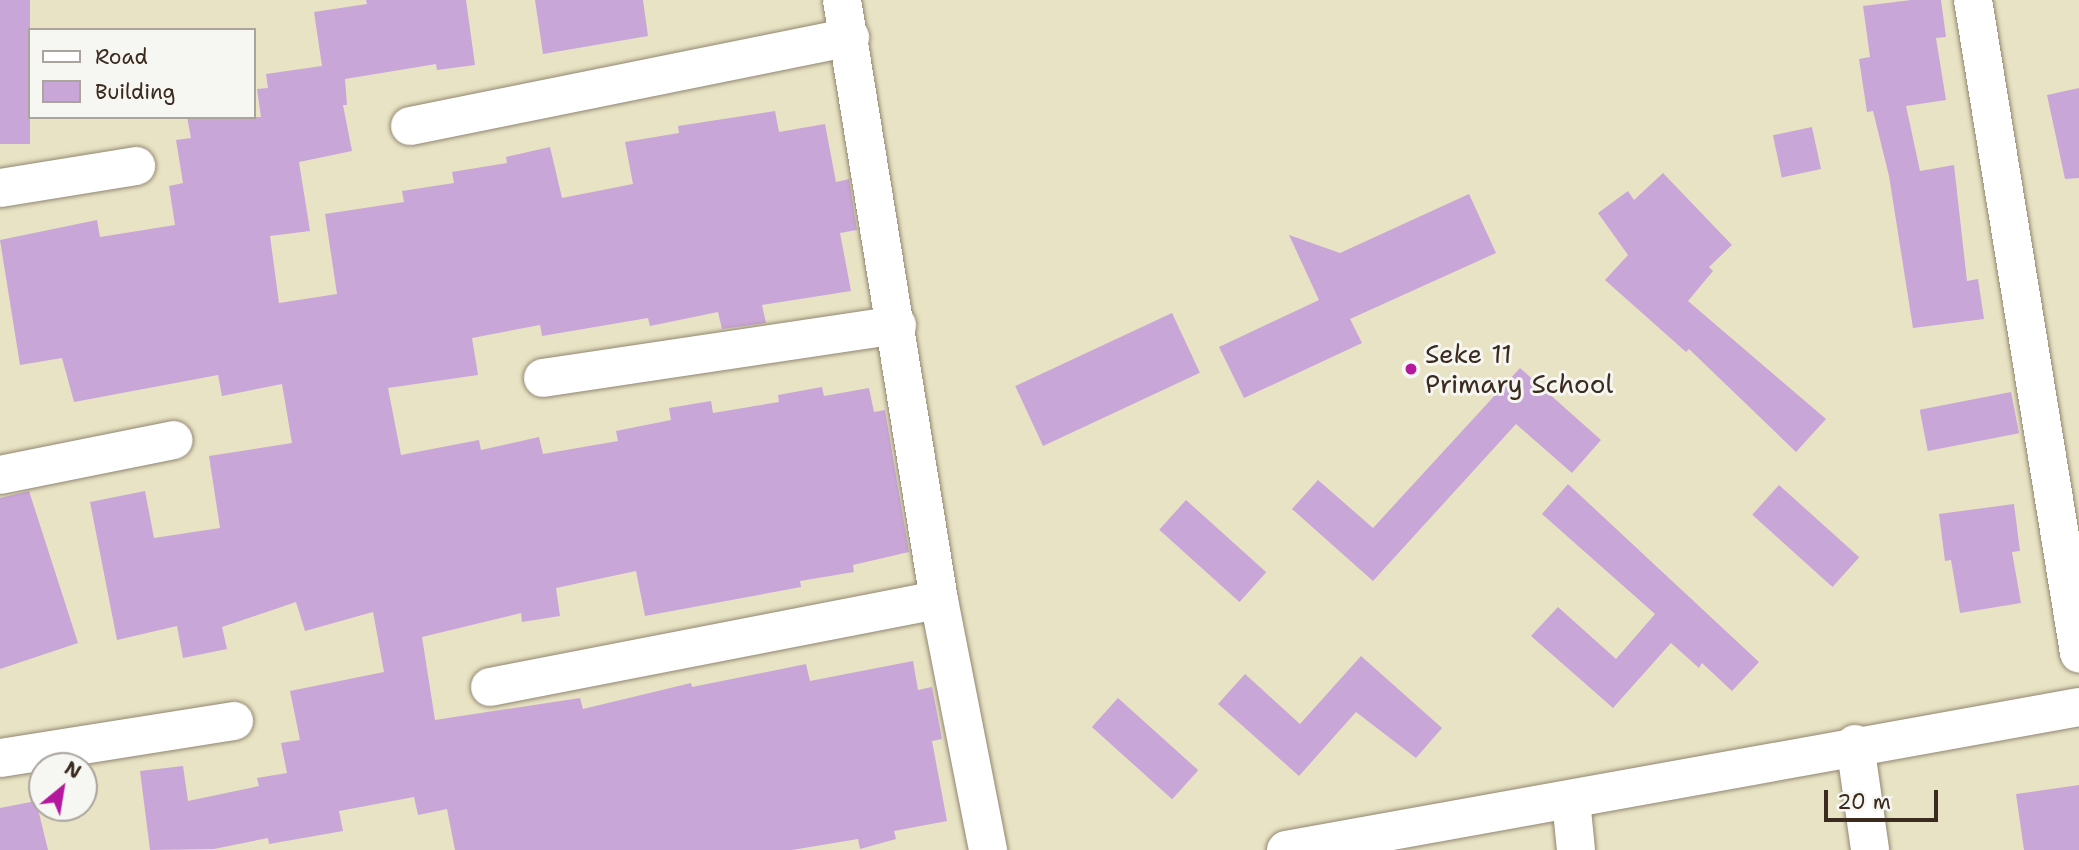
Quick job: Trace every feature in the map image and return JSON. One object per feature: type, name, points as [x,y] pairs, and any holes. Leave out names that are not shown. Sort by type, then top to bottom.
[{"type":"street","points":[[842,0],[897,325],[939,600],[988,850]]},
{"type":"street","points":[[1973,0],[2079,653]]},
{"type":"street","points":[[410,126],[850,37]]},
{"type":"street","points":[[0,188],[136,166]]},
{"type":"street","points":[[543,378],[897,325]]},
{"type":"street","points":[[0,475],[173,440]]},
{"type":"street","points":[[490,687],[939,600]]},
{"type":"street","points":[[1286,850],[1571,800],[1855,744],[2079,707]]},
{"type":"street","points":[[0,758],[234,721]]},
{"type":"street","points":[[1855,744],[1870,850]]},
{"type":"street","points":[[1571,800],[1576,850]]},
{"type":"building","points":[[0,0],[30,0],[30,144],[0,144]]},
{"type":"building","points":[[366,0],[466,0],[475,65],[437,70],[436,64],[345,79],[347,105],[343,105],[352,151],[299,162],[310,231],[270,236],[279,303],[337,294],[325,214],[404,202],[402,191],[454,183],[452,172],[507,163],[506,157],[550,147],[562,198],[633,184],[625,142],[679,133],[678,126],[775,111],[779,132],[825,124],[836,182],[849,179],[857,230],[840,233],[851,291],[762,305],[766,323],[722,329],[718,312],[650,326],[648,318],[542,336],[540,325],[472,338],[478,375],[388,388],[401,455],[479,440],[481,450],[539,437],[543,454],[618,441],[616,431],[671,420],[669,408],[711,401],[713,413],[779,402],[778,395],[822,387],[824,396],[869,388],[874,412],[885,410],[909,552],[853,565],[854,572],[800,581],[801,587],[645,616],[636,571],[556,588],[560,616],[522,622],[521,613],[422,637],[435,720],[580,698],[583,709],[691,683],[692,687],[806,664],[810,681],[913,661],[918,690],[932,687],[942,739],[932,741],[947,821],[894,831],[896,839],[860,849],[858,839],[792,850],[455,850],[447,809],[418,815],[414,797],[339,811],[343,831],[269,844],[268,838],[214,849],[150,850],[140,771],[183,766],[188,801],[259,786],[257,778],[287,773],[281,743],[300,740],[290,691],[384,672],[373,612],[305,631],[296,602],[222,627],[227,649],[183,658],[177,626],[117,640],[90,502],[145,491],[154,538],[220,528],[209,456],[292,443],[282,384],[222,396],[218,375],[74,402],[62,358],[20,365],[0,240],[97,220],[100,237],[175,225],[169,186],[183,183],[176,140],[191,138],[187,119],[261,117],[257,89],[268,88],[266,74],[322,66],[314,12],[367,4]]},
{"type":"building","points":[[535,0],[643,0],[648,36],[543,54]]},
{"type":"building","points":[[1911,0],[1941,0],[1946,37],[1936,38],[1946,100],[1906,106],[1920,171],[1954,165],[1967,281],[1978,279],[1984,319],[1913,328],[1889,176],[1873,111],[1867,112],[1859,59],[1870,57],[1863,6]]},
{"type":"building","points":[[2079,88],[2079,178],[2065,179],[2047,95]]},
{"type":"building","points":[[1812,127],[1821,169],[1782,177],[1773,135]]},
{"type":"building","points":[[1663,173],[1732,245],[1709,267],[1713,271],[1688,301],[1826,419],[1796,452],[1689,349],[1686,352],[1605,280],[1628,255],[1598,213],[1628,191],[1634,200]]},
{"type":"building","points":[[1469,194],[1496,253],[1350,319],[1362,343],[1244,398],[1219,347],[1319,300],[1289,235],[1340,253]]},
{"type":"building","points":[[1172,313],[1200,373],[1043,446],[1015,386]]},
{"type":"building","points":[[1520,368],[1601,440],[1572,473],[1516,424],[1373,581],[1292,509],[1318,480],[1373,528]]},
{"type":"building","points":[[2011,392],[2019,433],[1928,451],[1920,410]]},
{"type":"building","points":[[1568,484],[1759,662],[1732,691],[1702,663],[1699,668],[1671,643],[1613,708],[1531,636],[1558,607],[1616,659],[1655,614],[1542,514]]},
{"type":"building","points":[[1779,485],[1859,557],[1832,587],[1752,515]]},
{"type":"building","points":[[29,491],[78,643],[0,669],[0,498]]},
{"type":"building","points":[[1186,500],[1266,572],[1239,602],[1159,530]]},
{"type":"building","points":[[2014,504],[2020,551],[2012,552],[2021,603],[1960,613],[1951,560],[1945,561],[1939,514]]},
{"type":"building","points":[[1361,656],[1442,728],[1416,758],[1356,712],[1299,776],[1218,704],[1245,674],[1300,724]]},
{"type":"building","points":[[1118,698],[1198,770],[1172,799],[1092,727]]},
{"type":"building","points":[[2079,785],[2079,850],[2024,850],[2016,794]]},
{"type":"building","points":[[28,803],[28,822],[41,822],[48,850],[0,850],[0,808]]},
{"type":"place","name":"Seke 11 Primary School","points":[[1411,369]]}]
